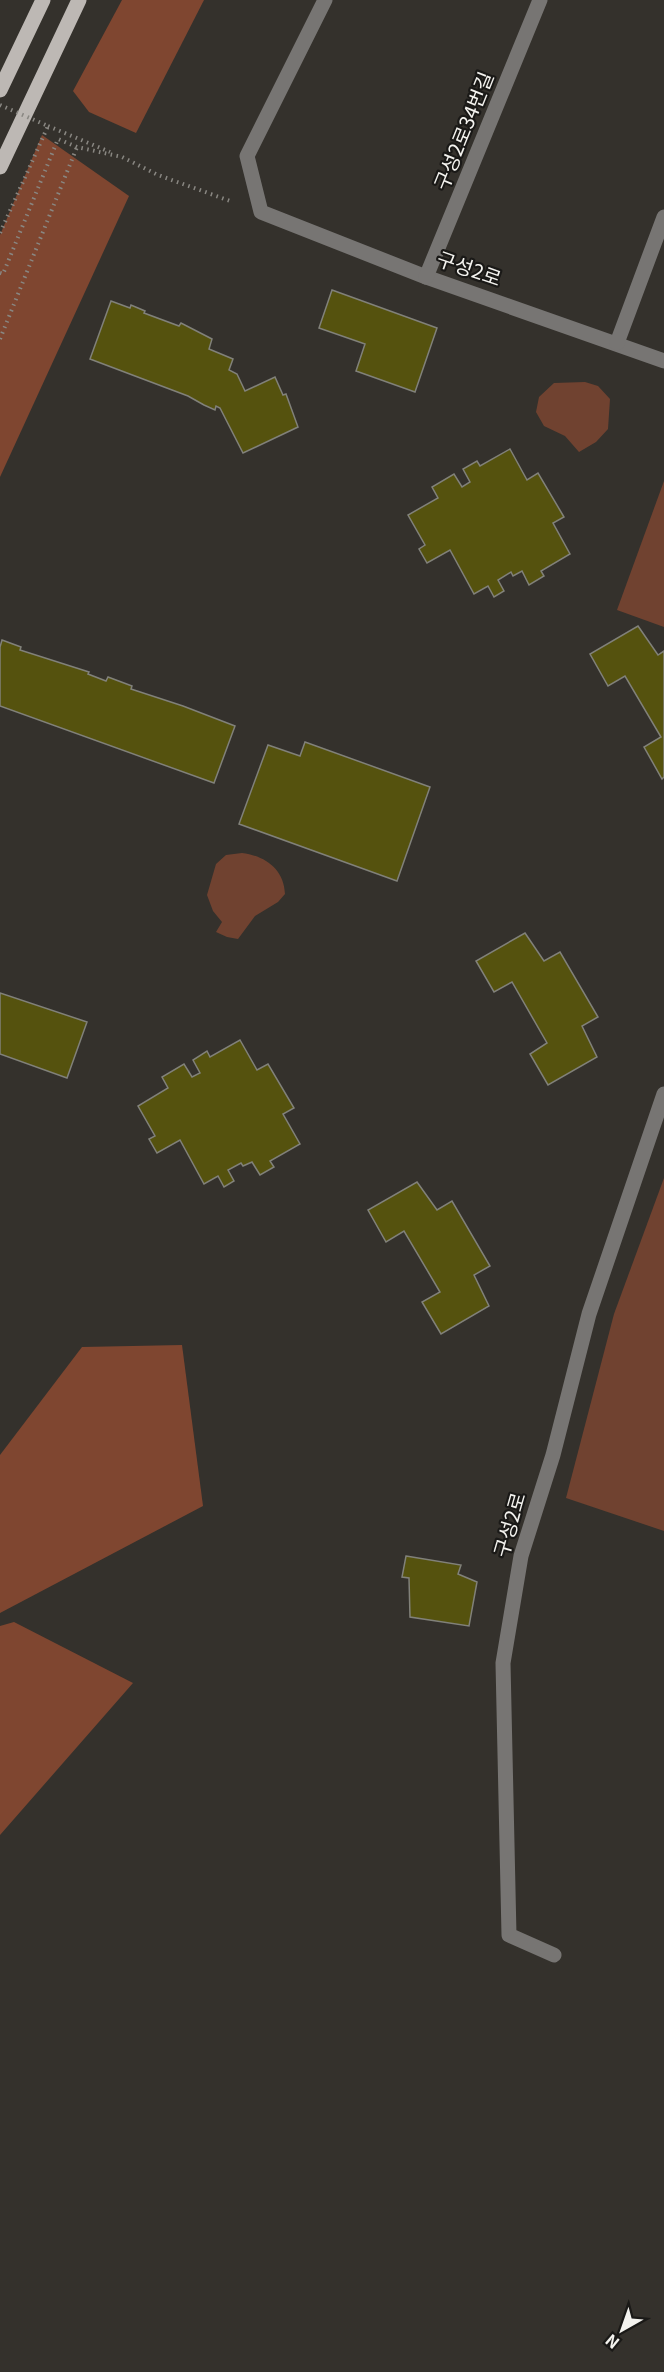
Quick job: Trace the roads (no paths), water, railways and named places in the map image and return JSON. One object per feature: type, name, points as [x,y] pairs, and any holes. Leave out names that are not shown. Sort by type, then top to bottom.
[{"type":"main road","points":[[0,90],[43,0]]},
{"type":"main road","points":[[0,167],[79,0]]},
{"type":"street","name":"구성2로","points":[[325,0],[248,156],[261,212],[426,277],[617,342],[664,361]]},
{"type":"street","name":"구성2로34번길","points":[[426,277],[540,0]]},
{"type":"street","points":[[617,342],[664,217]]},
{"type":"street","name":"구성2로","points":[[554,1955],[509,1935],[503,1663],[521,1556],[553,1455],[589,1314],[664,1094]]}]
